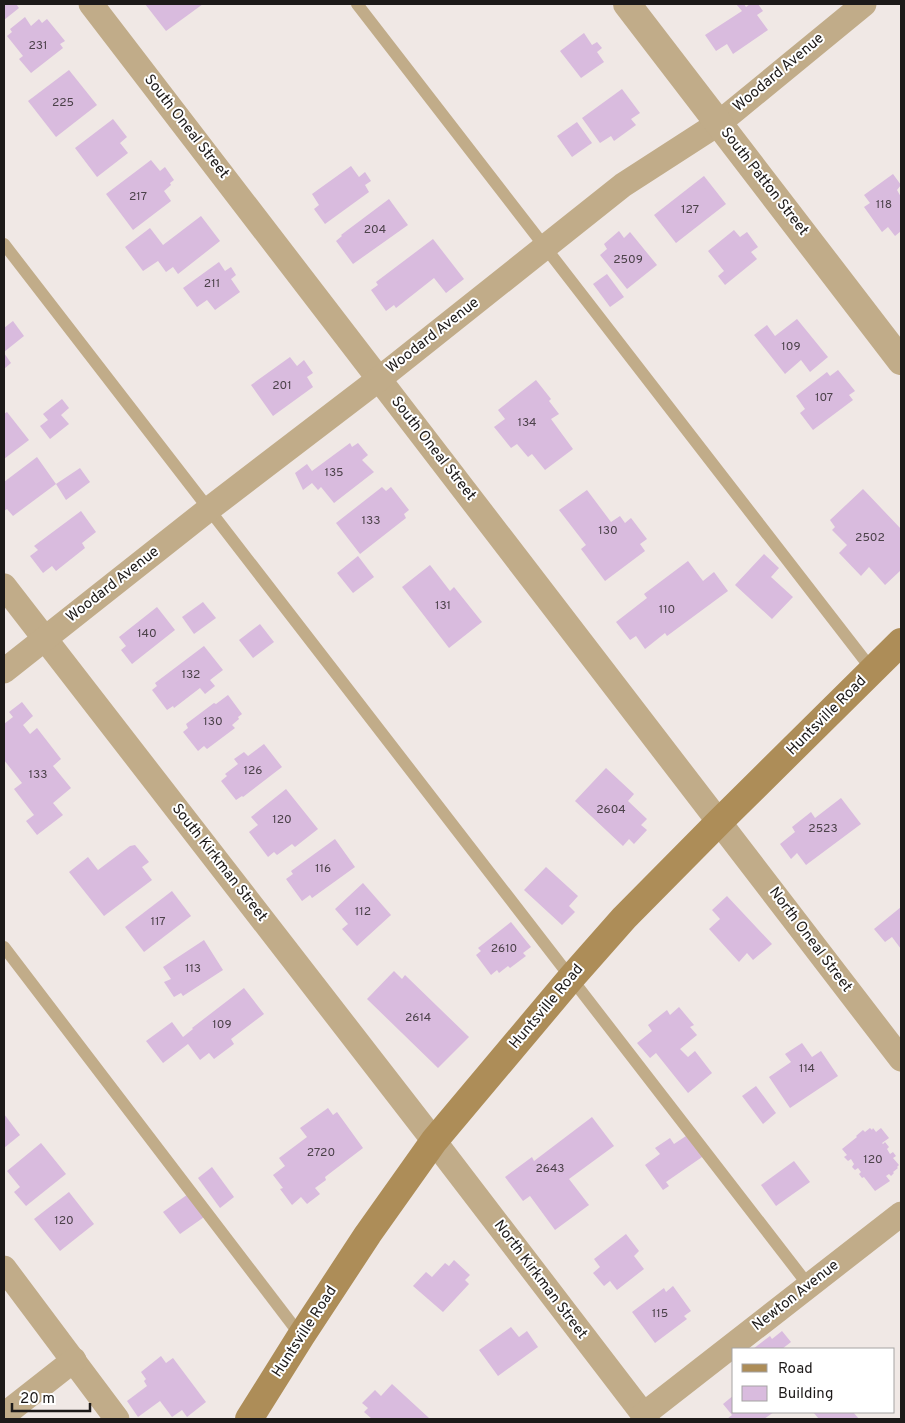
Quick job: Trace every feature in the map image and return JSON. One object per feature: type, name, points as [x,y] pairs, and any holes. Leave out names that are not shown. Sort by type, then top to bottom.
[{"type":"main road","name":"Huntsville Road","points":[[249,1419],[368,1234],[434,1141],[624,918],[901,642]]},
{"type":"street","name":"South Oneal Street","points":[[91,4],[720,822]]},
{"type":"street","name":"South Patton Street","points":[[627,4],[901,361]]},
{"type":"street","name":"Woodard Avenue","points":[[4,672],[209,509],[380,379],[623,185],[719,124],[864,4]]},
{"type":"street","name":"South Kirkman Street","points":[[4,586],[434,1141]]},
{"type":"street","name":"North Oneal Street","points":[[720,822],[901,1059]]},
{"type":"street","name":"North Kirkman Street","points":[[434,1141],[645,1417]]},
{"type":"street","name":"Newton Avenue","points":[[645,1417],[901,1214]]},
{"type":"street","points":[[4,1268],[117,1419]]},
{"type":"street","points":[[4,1414],[74,1360]]},
{"type":"lane","points":[[357,4],[873,671]]},
{"type":"lane","points":[[4,244],[810,1286]]},
{"type":"lane","points":[[4,947],[301,1336]]},
{"type":"building","points":[[4,4],[16,4],[19,8],[4,20]]},
{"type":"building","points":[[145,4],[203,4],[166,31]]},
{"type":"building","points":[[736,4],[744,4],[746,7],[750,4],[758,4],[763,11],[757,15],[768,30],[733,54],[727,44],[716,51],[705,35],[742,11]]},
{"type":"building","points":[[25,17],[31,26],[39,19],[42,23],[47,19],[65,41],[60,44],[63,48],[31,73],[19,59],[23,56],[7,36],[12,32],[10,29]]},
{"type":"building","points":[[584,33],[592,45],[597,42],[602,48],[597,52],[604,62],[581,78],[560,51]]},
{"type":"building","points":[[69,70],[97,105],[56,137],[28,101]]},
{"type":"building","points":[[622,89],[640,113],[631,119],[636,125],[614,141],[611,136],[600,143],[582,118]]},
{"type":"building","points":[[113,119],[127,137],[120,143],[128,153],[97,177],[75,148]]},
{"type":"building","points":[[577,122],[592,143],[572,157],[557,136]]},
{"type":"building","points":[[151,160],[160,171],[165,167],[174,180],[164,191],[171,201],[133,230],[106,194]]},
{"type":"building","points":[[351,166],[359,177],[365,172],[371,181],[365,185],[369,192],[325,224],[314,209],[319,205],[312,194]]},
{"type":"building","points":[[893,174],[901,185],[897,190],[901,197],[901,231],[895,236],[888,227],[882,232],[864,207],[870,203],[864,195]]},
{"type":"building","points":[[704,176],[726,204],[676,243],[654,215]]},
{"type":"building","points":[[389,199],[408,225],[353,264],[336,241],[341,235]]},
{"type":"building","points":[[201,216],[220,241],[178,274],[173,267],[166,272],[158,261],[143,271],[125,247],[150,228],[163,245]]},
{"type":"building","points":[[734,230],[740,237],[747,232],[758,247],[751,252],[757,259],[725,285],[718,276],[724,271],[708,251]]},
{"type":"building","points":[[619,231],[624,238],[630,232],[657,265],[627,289],[600,255],[607,249],[604,244]]},
{"type":"building","points":[[433,239],[464,279],[446,293],[434,278],[396,308],[394,305],[386,311],[371,290],[378,285],[376,282]]},
{"type":"building","points":[[219,262],[225,271],[231,267],[236,275],[231,279],[240,292],[215,310],[207,300],[197,307],[183,288]]},
{"type":"building","points":[[607,274],[624,297],[610,307],[593,284]]},
{"type":"building","points":[[797,319],[828,357],[810,372],[801,360],[785,374],[754,335],[767,325],[775,336]]},
{"type":"building","points":[[13,321],[24,336],[4,352],[4,328]]},
{"type":"building","points":[[4,353],[11,363],[4,369]]},
{"type":"building","points":[[290,357],[297,366],[304,360],[313,373],[307,377],[313,387],[273,416],[251,385]]},
{"type":"building","points":[[838,370],[855,391],[849,395],[853,400],[813,430],[800,413],[805,409],[796,396],[827,372],[830,376]]},
{"type":"building","points":[[536,380],[551,399],[549,401],[559,414],[551,419],[573,449],[545,470],[532,454],[528,457],[517,444],[511,448],[494,427],[505,419],[498,410]]},
{"type":"building","points":[[62,399],[69,408],[61,415],[69,424],[50,439],[40,426],[48,420],[43,414]]},
{"type":"building","points":[[7,412],[29,440],[4,459],[4,414]]},
{"type":"building","points":[[350,443],[352,447],[358,443],[368,455],[362,460],[374,472],[334,503],[321,487],[318,490],[312,483],[303,490],[295,473],[307,464],[312,471]]},
{"type":"building","points":[[37,457],[56,484],[13,516],[7,509],[4,511],[4,482]]},
{"type":"building","points":[[80,468],[90,482],[66,500],[56,484]]},
{"type":"building","points":[[382,487],[386,491],[391,487],[409,510],[404,514],[406,518],[360,554],[336,523]]},
{"type":"building","points":[[863,489],[901,529],[901,572],[885,585],[869,567],[861,576],[839,553],[847,545],[832,530],[835,527],[830,520]]},
{"type":"building","points":[[587,490],[611,522],[620,516],[625,523],[631,518],[647,539],[640,544],[645,551],[605,581],[581,549],[586,545],[559,510]]},
{"type":"building","points":[[81,511],[96,532],[82,543],[85,548],[56,571],[52,566],[43,573],[30,556],[38,550],[34,546]]},
{"type":"building","points":[[764,554],[779,568],[771,577],[793,597],[772,619],[735,585]]},
{"type":"building","points":[[358,556],[374,577],[353,593],[337,573]]},
{"type":"building","points":[[688,561],[703,581],[714,572],[728,591],[667,636],[665,633],[645,649],[636,636],[630,640],[616,622],[647,598],[644,594]]},
{"type":"building","points":[[430,565],[450,591],[454,587],[482,622],[449,648],[402,587]]},
{"type":"building","points":[[203,602],[216,618],[194,634],[182,617]]},
{"type":"building","points":[[157,607],[175,630],[132,664],[121,650],[126,646],[119,637]]},
{"type":"building","points":[[260,624],[274,642],[253,658],[239,640]]},
{"type":"building","points":[[204,646],[223,670],[210,680],[215,686],[205,694],[200,688],[174,708],[173,706],[167,710],[152,690],[157,686],[155,683]]},
{"type":"building","points":[[228,695],[242,714],[232,725],[235,728],[207,749],[204,746],[198,751],[183,732],[188,728],[186,724]]},
{"type":"building","points":[[22,702],[33,716],[23,725],[30,734],[37,728],[61,759],[53,766],[71,788],[53,803],[63,815],[37,835],[26,821],[34,815],[14,789],[22,783],[4,760],[4,724],[13,717],[9,712]]},
{"type":"building","points":[[264,744],[282,767],[243,797],[236,800],[221,781],[227,776],[225,774],[238,764],[234,759],[244,752],[248,756]]},
{"type":"building","points":[[606,768],[634,794],[628,801],[647,819],[641,825],[647,830],[634,844],[629,839],[623,846],[575,801]]},
{"type":"building","points":[[286,789],[318,829],[295,847],[292,844],[277,855],[274,852],[268,857],[249,832],[258,825],[251,817]]},
{"type":"building","points":[[841,798],[861,824],[806,865],[797,853],[791,859],[780,844],[795,832],[792,827],[811,812],[815,818]]},
{"type":"building","points":[[335,839],[355,867],[312,898],[310,895],[302,901],[286,879],[293,874],[291,871]]},
{"type":"building","points":[[135,845],[149,862],[142,867],[152,880],[104,916],[69,872],[88,857],[98,870],[130,846]]},
{"type":"building","points":[[546,867],[578,896],[569,906],[575,912],[562,925],[524,890]]},
{"type":"building","points":[[363,883],[391,915],[357,946],[342,929],[348,924],[335,909]]},
{"type":"building","points":[[172,891],[191,916],[144,952],[125,927]]},
{"type":"building","points":[[727,896],[772,944],[753,960],[747,953],[739,962],[709,929],[720,919],[712,910]]},
{"type":"building","points":[[901,907],[901,949],[892,937],[885,942],[874,929]]},
{"type":"building","points":[[511,922],[531,947],[523,953],[526,956],[510,968],[508,966],[499,973],[497,970],[491,975],[476,955],[481,951],[478,948]]},
{"type":"building","points":[[204,940],[223,970],[183,996],[181,993],[174,997],[164,982],[171,979],[163,967]]},
{"type":"building","points":[[394,971],[402,979],[405,975],[469,1037],[438,1068],[367,999]]},
{"type":"building","points":[[244,988],[264,1014],[231,1039],[234,1044],[214,1059],[209,1053],[200,1060],[188,1044],[163,1063],[146,1041],[172,1022],[183,1037]]},
{"type":"building","points":[[679,1007],[694,1025],[690,1027],[697,1035],[680,1049],[688,1057],[695,1051],[712,1073],[688,1093],[656,1053],[650,1058],[637,1043],[652,1031],[648,1025],[667,1010],[670,1015]]},
{"type":"building","points":[[802,1043],[812,1057],[821,1051],[838,1076],[790,1108],[769,1077],[791,1062],[785,1054]]},
{"type":"building","points":[[756,1086],[776,1113],[763,1124],[742,1096]]},
{"type":"building","points":[[328,1108],[333,1115],[337,1112],[363,1148],[325,1177],[326,1180],[315,1188],[320,1194],[307,1204],[301,1197],[292,1205],[280,1189],[283,1188],[273,1175],[285,1166],[279,1158],[307,1137],[300,1128]]},
{"type":"building","points":[[4,1114],[20,1135],[4,1148]]},
{"type":"building","points":[[592,1117],[614,1146],[569,1179],[589,1205],[555,1230],[530,1196],[523,1201],[505,1177],[532,1157],[534,1161]]},
{"type":"building","points":[[870,1128],[872,1130],[873,1128],[876,1132],[881,1128],[889,1138],[882,1143],[885,1142],[889,1147],[887,1149],[890,1154],[893,1152],[896,1156],[893,1158],[899,1165],[891,1176],[889,1174],[886,1176],[890,1181],[875,1191],[864,1177],[862,1178],[859,1174],[861,1172],[858,1168],[855,1170],[852,1167],[854,1164],[851,1159],[848,1161],[844,1157],[847,1155],[842,1149],[863,1130],[865,1132]]},
{"type":"building","points":[[686,1136],[705,1155],[666,1182],[669,1186],[663,1190],[645,1165],[660,1154],[655,1148],[670,1138],[674,1144]]},
{"type":"building","points":[[41,1143],[66,1174],[26,1206],[14,1192],[20,1187],[7,1171]]},
{"type":"building","points":[[794,1161],[810,1182],[776,1206],[761,1185]]},
{"type":"building","points":[[212,1167],[234,1197],[220,1208],[198,1178]]},
{"type":"building","points":[[69,1192],[94,1224],[60,1251],[34,1219]]},
{"type":"building","points":[[191,1192],[207,1215],[180,1234],[163,1212]]},
{"type":"building","points":[[626,1234],[639,1251],[634,1256],[644,1269],[617,1290],[610,1281],[604,1286],[593,1273],[600,1267],[594,1259]]},
{"type":"building","points":[[454,1260],[470,1275],[465,1280],[469,1284],[443,1312],[413,1286],[426,1272],[432,1277],[445,1263],[449,1266]]},
{"type":"building","points":[[673,1286],[691,1311],[684,1316],[687,1319],[655,1343],[632,1312],[664,1288],[666,1292]]},
{"type":"building","points":[[511,1327],[519,1337],[527,1331],[538,1347],[498,1376],[479,1350]]},
{"type":"building","points":[[782,1331],[791,1342],[783,1348],[754,1348],[770,1336],[772,1339]]},
{"type":"building","points":[[161,1356],[166,1363],[173,1358],[206,1402],[187,1417],[182,1410],[172,1417],[160,1401],[138,1417],[127,1401],[147,1386],[144,1381],[146,1379],[141,1372]]},
{"type":"building","points":[[392,1384],[429,1418],[372,1419],[364,1412],[368,1408],[362,1403],[375,1390],[381,1396]]},
{"type":"building","points":[[732,1397],[732,1413],[773,1413],[764,1419],[727,1419],[732,1415],[723,1404]]},
{"type":"building","points":[[814,1413],[854,1413],[859,1419],[819,1419]]}]
